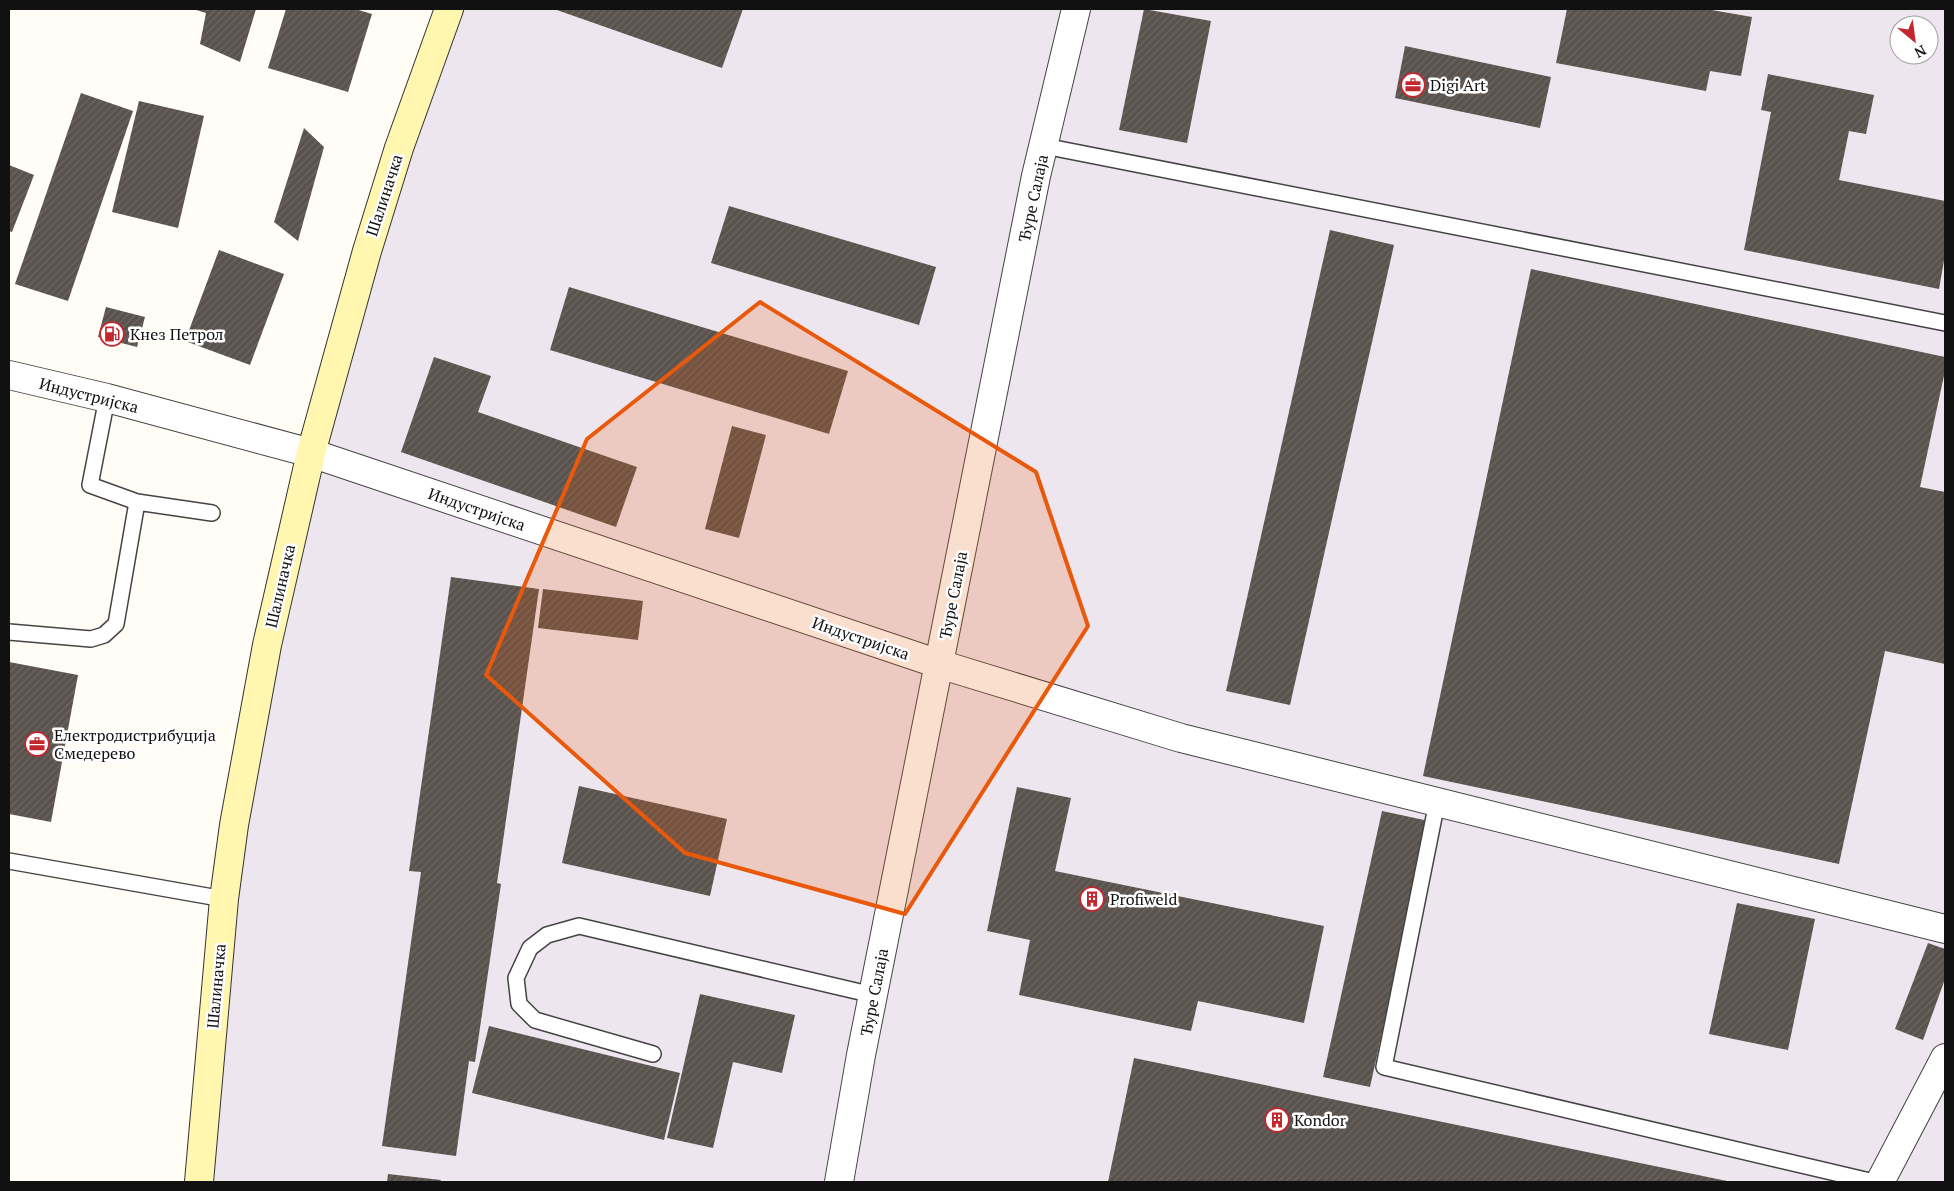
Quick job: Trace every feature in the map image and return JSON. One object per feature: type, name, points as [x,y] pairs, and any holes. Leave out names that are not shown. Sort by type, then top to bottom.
[{"type":"main road","name":"Шалиначка","points":[[199,1182],[224,899],[235,815],[267,645],[311,453],[366,251],[399,148],[449,9]]},
{"type":"street","name":"Ђуре Салаја","points":[[839,1182],[874,995],[1036,176],[1076,9]]},
{"type":"street","name":"Индустријска","points":[[9,375],[107,398],[311,453],[939,664],[1181,738],[1945,929]]},
{"type":"street","points":[[1880,1182],[1945,1058]]},
{"type":"lane","points":[[1044,146],[1945,323]]},
{"type":"lane","points":[[107,398],[90,485],[137,502],[212,513]]},
{"type":"lane","points":[[9,632],[91,639],[104,635],[116,624],[137,502]]},
{"type":"lane","points":[[1437,802],[1384,1067],[1874,1182]]},
{"type":"lane","points":[[9,861],[224,899]]},
{"type":"lane","points":[[653,1054],[535,1020],[519,1004],[516,978],[530,948],[547,935],[579,926],[874,995]]},
{"type":"highlighted area","points":[[760,302],[1036,472],[1088,626],[905,914],[685,853],[486,675],[587,439]]},
{"type":"shaded area","points":[[459,9],[1945,9],[1945,1182],[199,1182],[224,899],[311,453]]},
{"type":"building","points":[[193,9],[256,9],[240,62],[200,44],[206,13]]},
{"type":"building","points":[[286,9],[355,9],[372,14],[348,92],[268,68]]},
{"type":"building","points":[[554,9],[743,9],[722,68]]},
{"type":"building","points":[[1144,9],[1211,21],[1187,143],[1119,130]]},
{"type":"building","points":[[1567,9],[1706,9],[1752,17],[1741,76],[1710,71],[1706,91],[1556,63]]},
{"type":"building","points":[[1405,46],[1551,77],[1540,128],[1395,98]]},
{"type":"building","points":[[1768,74],[1874,95],[1866,134],[1849,131],[1839,180],[1945,201],[1945,255],[1939,289],[1744,250],[1771,112],[1761,110]]},
{"type":"building","points":[[81,93],[133,111],[68,301],[15,284]]},
{"type":"building","points":[[139,101],[204,116],[178,228],[112,212]]},
{"type":"building","points":[[304,128],[324,147],[298,241],[274,222]]},
{"type":"building","points":[[9,165],[34,175],[12,232],[9,231]]},
{"type":"building","points":[[729,206],[936,267],[919,325],[711,263]]},
{"type":"building","points":[[1330,230],[1394,245],[1290,705],[1226,691]]},
{"type":"building","points":[[219,250],[284,274],[250,365],[185,341]]},
{"type":"building","points":[[1531,269],[1945,357],[1945,371],[1920,487],[1945,492],[1945,664],[1885,651],[1839,864],[1423,776]]},
{"type":"building","points":[[569,287],[848,371],[829,434],[550,350]]},
{"type":"building","points":[[106,307],[145,317],[137,347],[98,337]]},
{"type":"building","points":[[434,357],[491,376],[478,412],[637,467],[616,527],[401,452]]},
{"type":"building","points":[[732,426],[766,435],[739,538],[705,529]]},
{"type":"building","points":[[451,577],[539,589],[497,883],[501,884],[475,1062],[469,1061],[456,1156],[382,1146],[421,872],[409,871]]},
{"type":"building","points":[[543,589],[643,601],[638,640],[538,628]]},
{"type":"building","name":"Електродистрибуција Смедерево","points":[[9,662],[78,675],[51,822],[9,814]]},
{"type":"building","points":[[579,786],[727,819],[710,896],[562,863]]},
{"type":"building","name":"Profiweld","points":[[1017,787],[1071,798],[1055,871],[1324,926],[1304,1023],[1198,1001],[1191,1031],[1019,995],[1030,940],[987,931]]},
{"type":"building","points":[[1382,811],[1429,821],[1370,1087],[1323,1077]]},
{"type":"building","points":[[1737,903],[1815,919],[1788,1050],[1709,1034]]},
{"type":"building","points":[[1928,943],[1945,949],[1945,979],[1923,1040],[1895,1029]]},
{"type":"building","points":[[700,994],[795,1015],[782,1073],[733,1062],[713,1148],[667,1138]]},
{"type":"building","points":[[489,1026],[680,1073],[664,1140],[472,1093]]},
{"type":"building","name":"Kondor","points":[[1134,1058],[1727,1181],[1108,1182]]},
{"type":"building","points":[[388,1174],[441,1180],[440,1182],[387,1182]]},
{"type":"place","name":"Digi Art","points":[[1413,85]]},
{"type":"place","name":"Кнез Петрол","points":[[112,334]]},
{"type":"place","name":"Електродистрибуција Смедерево","points":[[37,744]]},
{"type":"place","name":"Profiweld","points":[[1092,899]]},
{"type":"place","name":"Kondor","points":[[1277,1120]]}]
